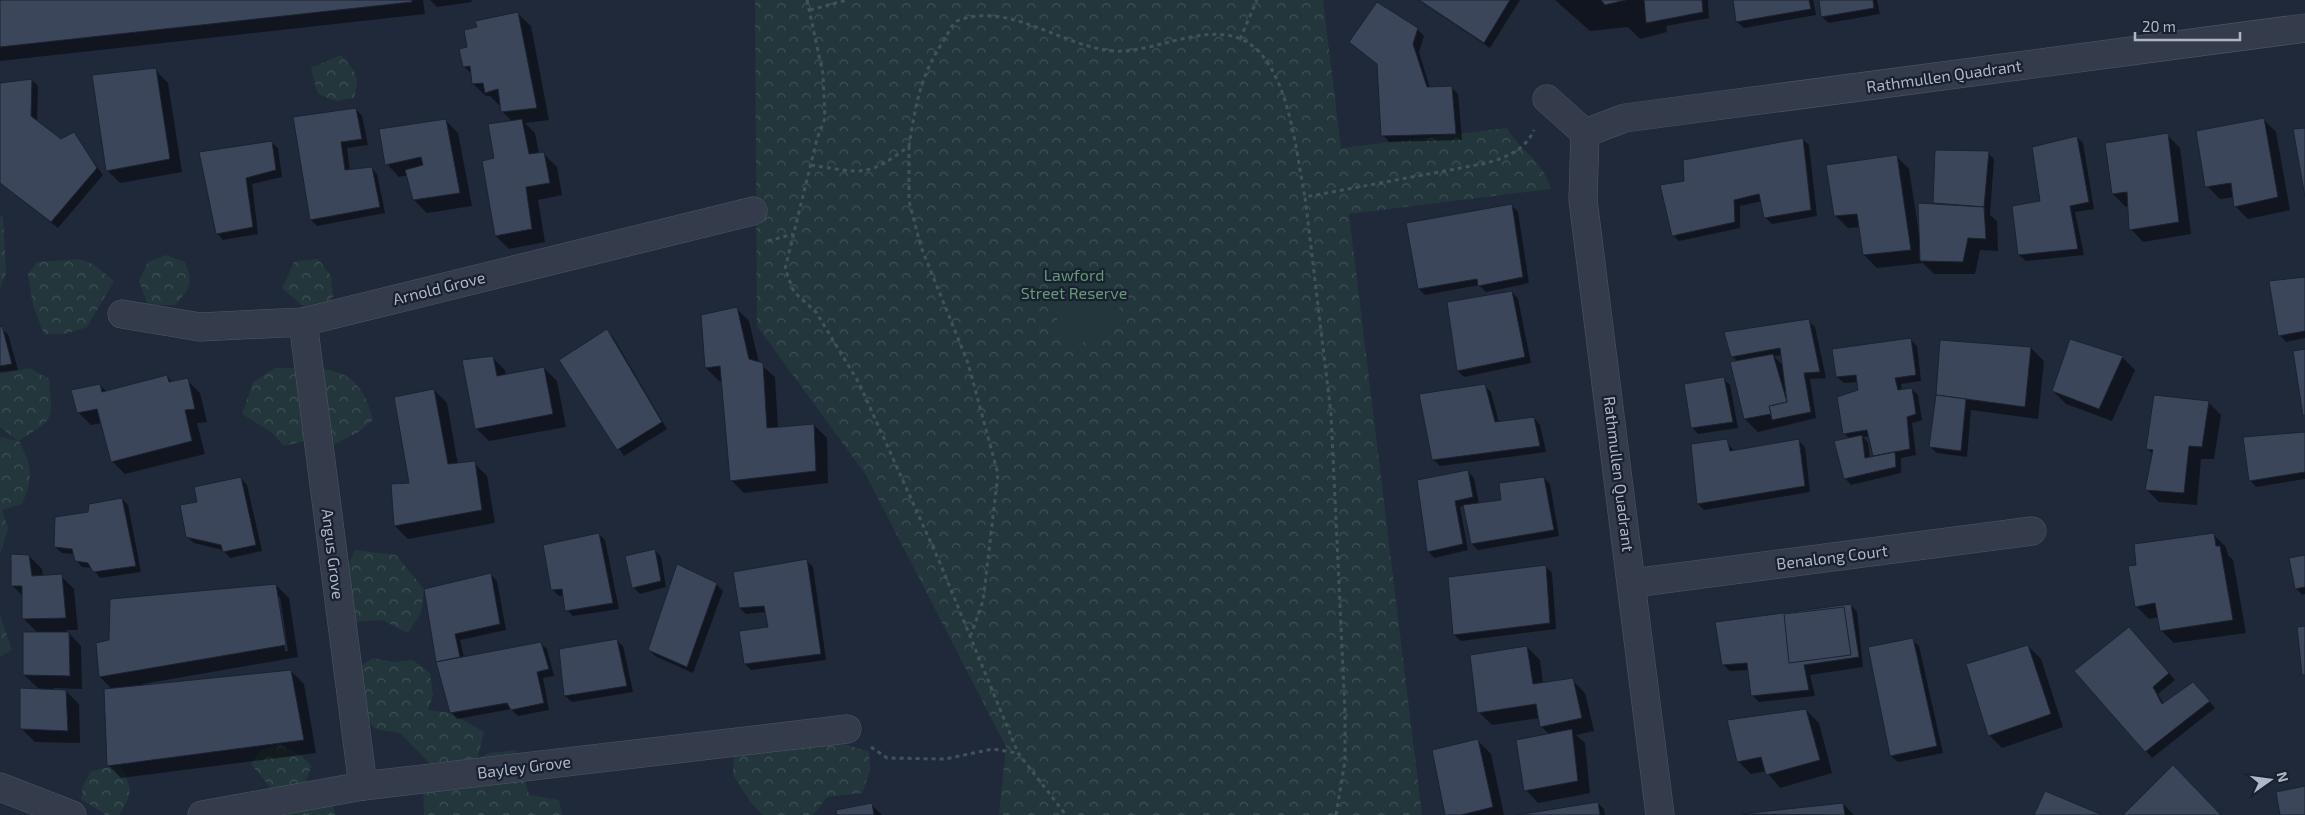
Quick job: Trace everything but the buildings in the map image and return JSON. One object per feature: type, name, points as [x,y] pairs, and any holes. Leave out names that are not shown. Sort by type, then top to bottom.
[{"type":"street","name":"Rathmullen Quadrant","points":[[1660,815],[1633,583],[1583,200],[1585,133],[1624,118],[2305,28]]},
{"type":"street","points":[[1547,99],[1585,133]]},
{"type":"street","name":"Arnold Grove","points":[[122,314],[200,326],[303,322],[753,210]]},
{"type":"street","name":"Angus Grove","points":[[303,322],[363,786]]},
{"type":"street","name":"Benalong Court","points":[[1633,583],[2032,531]]},
{"type":"street","name":"Bayley Grove","points":[[202,815],[363,786],[847,729]]},
{"type":"street","points":[[0,787],[72,815]]},
{"type":"path","points":[[807,0],[822,74],[825,118],[785,269],[794,292],[816,312],[859,383],[971,636],[1018,753],[1066,815]]},
{"type":"path","points":[[810,10],[848,0]]},
{"type":"path","points":[[1240,39],[1257,0]]},
{"type":"path","points":[[971,636],[983,601],[998,474],[968,363],[921,247],[909,201],[909,146],[916,104],[928,64],[955,22],[976,12],[1008,14],[1092,48],[1113,51],[1134,51],[1190,37],[1217,33],[1240,39],[1260,53],[1273,73],[1285,101],[1305,197],[1331,414],[1345,712],[1345,761],[1336,815]]},
{"type":"path","points":[[1305,197],[1482,164],[1508,157],[1531,138],[1547,99]]},
{"type":"path","points":[[811,165],[849,171],[868,171],[883,166],[909,146]]},
{"type":"path","points":[[847,729],[887,758],[945,760],[993,749],[1018,753]]},
{"type":"green space","name":"Lawford Street Reserve","points":[[755,0],[1323,0],[1341,148],[1507,128],[1543,171],[1551,189],[1349,214],[1422,815],[999,815],[1006,747],[866,475],[757,326]]},
{"type":"green space","points":[[341,55],[353,70],[357,84],[354,98],[336,101],[318,94],[311,68]]},
{"type":"green space","points":[[0,216],[3,217],[6,273],[0,289]]},
{"type":"green space","points":[[166,255],[185,262],[190,281],[189,285],[175,305],[148,305],[139,281],[148,262]]},
{"type":"green space","points":[[79,259],[93,264],[114,281],[87,327],[65,334],[44,334],[33,306],[28,274],[37,262]]},
{"type":"green space","points":[[318,259],[331,276],[333,296],[316,318],[282,288],[294,262]]},
{"type":"green space","points":[[1101,266],[1126,323],[1070,348],[1045,291]]},
{"type":"green space","points":[[30,368],[49,379],[51,412],[45,422],[19,441],[27,458],[30,479],[22,504],[2,510],[8,528],[0,554],[0,437],[18,441],[0,427],[0,374]]},
{"type":"green space","points":[[275,368],[310,368],[338,372],[349,378],[359,387],[367,401],[373,420],[357,433],[331,446],[305,441],[284,446],[271,432],[242,414],[253,382]]},
{"type":"green space","points":[[355,550],[396,555],[424,589],[421,613],[408,633],[382,620],[357,622],[339,600],[343,577]]},
{"type":"green space","points":[[0,615],[12,650],[0,657]]},
{"type":"green space","points":[[373,658],[393,662],[413,660],[430,673],[433,696],[428,710],[450,713],[484,732],[478,757],[472,761],[489,753],[516,750],[529,795],[559,800],[562,815],[424,815],[423,787],[442,776],[400,733],[375,729],[351,696],[356,669]]},
{"type":"green space","points":[[842,743],[869,752],[870,771],[862,793],[827,797],[813,815],[763,815],[751,803],[733,775],[734,754]]},
{"type":"green space","points":[[279,744],[303,757],[311,766],[305,785],[274,792],[251,764],[261,750]]},
{"type":"green space","points":[[119,765],[129,784],[129,795],[119,815],[106,815],[81,799],[83,786],[91,771]]},
{"type":"green space","points":[[332,799],[335,815],[287,815],[287,807]]}]
